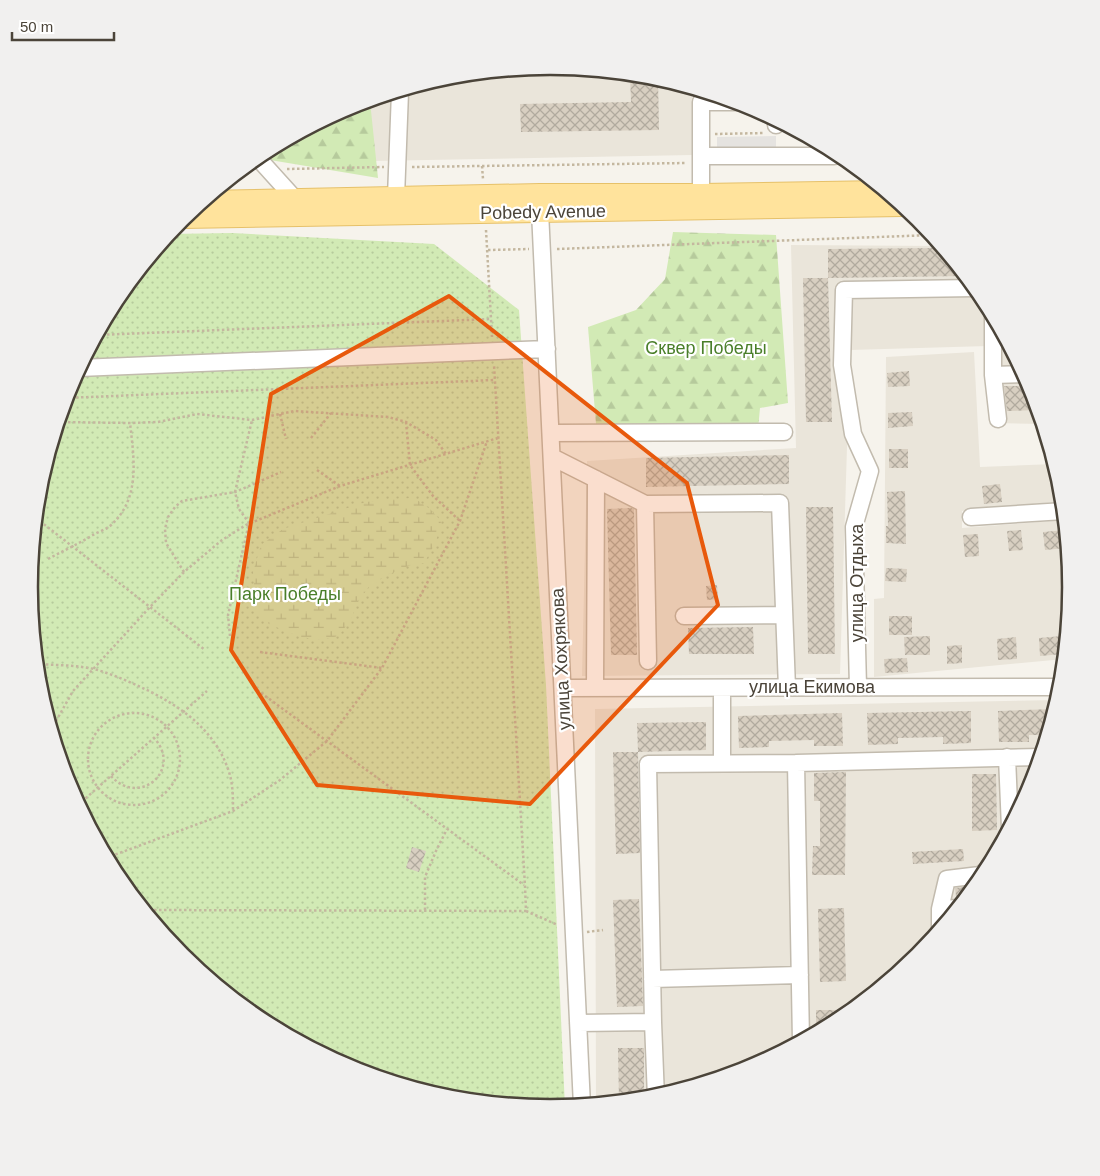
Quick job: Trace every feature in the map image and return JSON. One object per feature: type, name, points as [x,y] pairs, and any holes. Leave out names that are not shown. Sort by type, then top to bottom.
[{"type":"main road","name":"Pobedy Avenue","points":[[540,203],[701,194],[874,191]]},
{"type":"main road","name":"Pobedy Avenue","points":[[216,200],[396,197],[485,204]]},
{"type":"main road","name":"Pobedy Avenue","points":[[197,217],[540,203],[891,206]]},
{"type":"street","points":[[396,197],[400,98]]},
{"type":"street","points":[[701,194],[701,102],[712,102]]},
{"type":"street","points":[[701,159],[826,156]]},
{"type":"street","points":[[263,164],[295,199]]},
{"type":"street","name":"улица Хохрякова","points":[[540,203],[582,1099]]},
{"type":"street","name":"улица Отдыха","points":[[858,687],[854,527],[870,470],[853,434],[842,365],[844,290],[966,288]]},
{"type":"street","points":[[993,330],[992,375],[998,419]]},
{"type":"street","points":[[87,368],[547,348]]},
{"type":"street","points":[[992,375],[1016,374]]},
{"type":"street","points":[[551,433],[784,432]]},
{"type":"street","points":[[552,457],[645,504],[780,503],[787,688]]},
{"type":"street","points":[[595,688],[596,479]]},
{"type":"street","points":[[645,504],[648,661]]},
{"type":"street","points":[[971,517],[1057,511]]},
{"type":"street","points":[[684,616],[784,615]]},
{"type":"street","name":"улица Екимова","points":[[563,688],[1053,687]]},
{"type":"street","points":[[722,688],[722,763]]},
{"type":"street","points":[[656,1090],[648,764],[796,763],[1034,756]]},
{"type":"street","points":[[1007,757],[1009,816]]},
{"type":"street","points":[[796,763],[801,1035]]},
{"type":"street","points":[[940,920],[940,909],[946,879],[974,876]]},
{"type":"street","points":[[940,909],[950,908]]},
{"type":"street","points":[[652,979],[800,975]]},
{"type":"street","points":[[578,1023],[653,1022]]},
{"type":"path","points":[[715,103],[715,134],[772,126]]},
{"type":"path","points":[[264,163],[397,167],[701,159]]},
{"type":"path","points":[[482,166],[492,345]]},
{"type":"path","points":[[488,250],[921,235]]},
{"type":"path","points":[[105,335],[491,319]]},
{"type":"path","points":[[151,910],[526,910],[493,362]]},
{"type":"path","points":[[75,398],[494,380]]},
{"type":"path","points":[[65,422],[158,422],[197,414],[252,420],[294,411],[388,417],[406,422],[436,440],[446,454]]},
{"type":"path","points":[[280,413],[286,439]]},
{"type":"path","points":[[311,438],[331,413]]},
{"type":"path","points":[[230,636],[228,615],[250,523],[240,509],[235,492],[252,420]]},
{"type":"path","points":[[406,422],[410,465],[433,496],[460,521]]},
{"type":"path","points":[[48,558],[110,526],[127,502],[133,483],[134,467],[130,423]]},
{"type":"path","points":[[55,722],[73,690],[150,606],[184,572],[222,540],[250,523],[340,486],[498,438]]},
{"type":"path","points":[[113,855],[232,811],[280,780],[327,741],[382,668],[460,521],[487,441]]},
{"type":"path","points":[[317,470],[340,486]]},
{"type":"path","points":[[184,572],[166,543],[165,529],[168,517],[175,507],[182,501],[235,492],[281,472]]},
{"type":"path","points":[[42,522],[205,650]]},
{"type":"path","points":[[260,652],[382,668]]},
{"type":"path","points":[[43,664],[93,669],[128,681],[184,711],[197,722],[214,742],[228,768],[233,798],[232,811]]},
{"type":"path","points":[[258,690],[525,886]]},
{"type":"path","points":[[84,800],[207,691]]},
{"type":"path","points":[[140,713],[150,716],[167,726],[176,742],[180,760],[175,779],[163,794],[146,803],[127,804],[109,797],[98,787],[91,776],[88,756],[92,738],[104,723],[121,714],[140,713]]},
{"type":"path","points":[[111,776],[127,788],[140,788],[152,783],[160,773],[164,761],[162,748],[154,738]]},
{"type":"path","points":[[425,910],[425,877],[447,829]]},
{"type":"highlighted area","points":[[449,296],[687,483],[718,605],[530,804],[317,785],[231,650],[271,394]]},
{"type":"shaded area","points":[[550,75],[617,80],[650,85],[692,96],[692,155],[317,162],[343,120],[385,103],[450,85],[483,80]]},
{"type":"shaded area","points":[[776,136],[776,150],[717,151],[717,137]]},
{"type":"shaded area","points":[[791,245],[931,246],[957,276],[994,332],[1010,361],[1035,424],[993,423],[988,346],[850,350],[840,674],[582,676],[587,461],[796,448]]},
{"type":"shaded area","points":[[974,352],[980,467],[1047,464],[1055,502],[962,511],[962,528],[1058,521],[1062,588],[1057,660],[874,677],[874,599],[884,598],[886,357]]},
{"type":"shaded area","points":[[1050,700],[1035,753],[1023,784],[1010,815],[994,844],[957,900],[935,926],[888,973],[835,1014],[777,1048],[715,1073],[683,1083],[650,1091],[596,1098],[595,709]]},
{"type":"green space","points":[[371,109],[378,178],[270,160],[323,128]]},
{"type":"green space","name":"Сквер Победы","points":[[673,232],[776,235],[788,403],[760,408],[758,429],[596,424],[588,327],[636,310],[665,279]]},
{"type":"green space","name":"Парк Победы","points":[[232,233],[434,244],[519,310],[546,685],[565,1100],[516,1099],[483,1096],[417,1083],[354,1061],[323,1048],[294,1032],[238,995],[212,973],[165,926],[124,873],[90,815],[65,753],[55,721],[42,655],[39,622],[39,554],[47,488],[65,423],[90,361],[124,303],[143,276],[181,234]]},
{"type":"green space","points":[[414,498],[430,509],[441,521],[437,538],[430,553],[424,563],[411,565],[387,575],[368,588],[358,602],[350,621],[338,636],[322,640],[300,637],[269,624],[256,610],[253,572],[261,545],[283,529],[366,502]]},
{"type":"building","points":[[630,82],[658,87],[659,130],[521,132],[520,104],[631,102]]},
{"type":"building","points":[[933,248],[957,276],[828,278],[828,249]]},
{"type":"building","points":[[803,278],[828,278],[832,422],[806,422]]},
{"type":"building","points":[[909,371],[910,386],[888,387],[887,373]]},
{"type":"building","points":[[1004,386],[1020,386],[1030,410],[1007,411]]},
{"type":"building","points":[[912,412],[913,426],[888,428],[888,413]]},
{"type":"building","points":[[889,449],[908,449],[908,468],[889,468]]},
{"type":"building","points":[[789,455],[789,484],[646,487],[646,458]]},
{"type":"building","points":[[1000,484],[1002,502],[984,504],[982,486]]},
{"type":"building","points":[[905,491],[906,544],[886,543],[886,526],[888,526],[887,492]]},
{"type":"building","points":[[806,507],[833,507],[835,654],[808,654]]},
{"type":"building","points":[[607,509],[634,509],[637,655],[611,655]]},
{"type":"building","points":[[1021,530],[1023,550],[1009,551],[1007,531]]},
{"type":"building","points":[[1059,531],[1061,549],[1045,550],[1043,532]]},
{"type":"building","points":[[978,534],[979,556],[965,557],[963,535]]},
{"type":"building","points":[[886,568],[907,569],[906,582],[885,581]]},
{"type":"building","points":[[717,585],[718,599],[707,600],[706,586]]},
{"type":"building","points":[[889,616],[912,616],[912,635],[889,635]]},
{"type":"building","points":[[753,627],[754,654],[689,654],[688,628]]},
{"type":"building","points":[[930,636],[930,655],[905,655],[904,637]]},
{"type":"building","points":[[1060,636],[1058,654],[1040,656],[1039,638]]},
{"type":"building","points":[[1016,637],[1017,659],[998,660],[997,639]]},
{"type":"building","points":[[962,645],[962,663],[947,664],[947,646]]},
{"type":"building","points":[[907,658],[908,672],[885,673],[884,659]]},
{"type":"building","points":[[1048,709],[1041,735],[1029,735],[1029,742],[999,742],[998,711]]},
{"type":"building","points":[[971,711],[971,743],[943,744],[943,737],[898,738],[898,744],[868,745],[867,713]]},
{"type":"building","points":[[842,713],[843,746],[814,746],[814,740],[769,741],[769,747],[739,748],[738,716]]},
{"type":"building","points":[[706,722],[706,750],[638,752],[637,723]]},
{"type":"building","points":[[613,752],[638,752],[640,853],[616,854]]},
{"type":"building","points":[[846,772],[845,875],[812,875],[813,846],[820,846],[820,801],[814,801],[814,773]]},
{"type":"building","points":[[972,774],[996,774],[997,830],[972,831]]},
{"type":"building","points":[[412,847],[426,851],[419,872],[406,868]]},
{"type":"building","points":[[963,849],[964,861],[913,864],[912,852]]},
{"type":"building","points":[[966,887],[960,895],[956,896],[955,888]]},
{"type":"building","points":[[639,899],[643,1006],[617,1007],[613,900]]},
{"type":"building","points":[[844,908],[846,981],[820,982],[818,909]]},
{"type":"building","points":[[816,1010],[841,1010],[835,1014],[816,1026]]},
{"type":"building","points":[[618,1048],[644,1048],[644,1092],[619,1096]]}]
